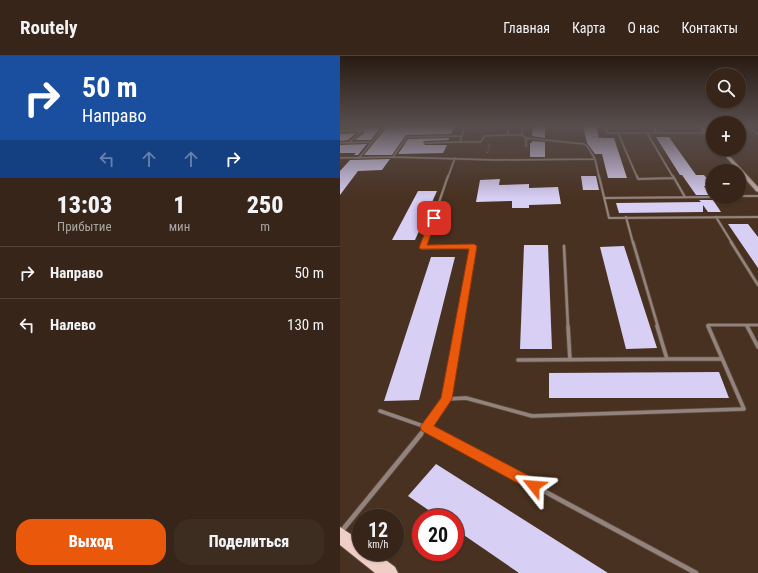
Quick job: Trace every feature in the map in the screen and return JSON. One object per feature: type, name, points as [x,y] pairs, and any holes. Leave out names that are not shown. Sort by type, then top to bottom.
[{"type":"main road","points":[[727,156],[757,188]]},
{"type":"main road","points":[[340,534],[352,544]]},
{"type":"main road","points":[[373,561],[389,573]]},
{"type":"lane","points":[[359,158],[364,150]]},
{"type":"lane","points":[[393,158],[398,150]]},
{"type":"lane","points":[[590,150],[595,159],[609,218],[758,217]]},
{"type":"lane","points":[[625,150],[638,179],[674,178]]},
{"type":"lane","points":[[657,150],[685,197]]},
{"type":"lane","points":[[340,158],[455,158],[496,160],[595,159]]},
{"type":"lane","points":[[340,534],[426,427],[446,399],[474,246],[423,248],[455,158]]},
{"type":"lane","points":[[605,198],[706,196]]},
{"type":"lane","points":[[746,196],[758,196]]},
{"type":"lane","points":[[716,217],[758,284]]},
{"type":"lane","points":[[626,218],[667,359]]},
{"type":"lane","points":[[564,246],[570,360]]},
{"type":"lane","points":[[746,325],[758,347]]},
{"type":"lane","points":[[446,399],[466,398],[532,416],[744,409],[708,326],[758,325]]},
{"type":"lane","points":[[518,360],[722,359]]},
{"type":"lane","points":[[380,411],[426,427],[696,573]]},
{"type":"path","points":[[476,159],[488,152],[489,150]]},
{"type":"building","points":[[340,150],[362,150],[358,155],[354,155],[356,153],[340,153]]},
{"type":"building","points":[[368,150],[395,150],[392,155],[364,155]]},
{"type":"building","points":[[401,150],[444,150],[443,153],[398,154]]},
{"type":"building","points":[[530,150],[545,150],[545,157],[530,157]]},
{"type":"building","points":[[592,150],[618,150],[627,178],[608,178],[602,154],[595,154]]},
{"type":"building","points":[[664,150],[678,150],[696,175],[704,175],[706,177],[706,186],[704,186],[706,195],[696,195],[682,175],[680,175]]},
{"type":"building","points":[[390,159],[382,170],[358,171],[340,195],[340,171],[350,160]]},
{"type":"building","points":[[581,176],[596,176],[599,190],[583,190]]},
{"type":"building","points":[[500,179],[499,185],[529,184],[529,188],[558,187],[561,204],[529,205],[529,208],[512,208],[512,201],[476,202],[480,180]]},
{"type":"building","points":[[418,191],[437,191],[415,240],[392,240]]},
{"type":"building","points":[[699,200],[706,200],[706,204],[716,204],[721,212],[708,212],[703,205],[703,212],[619,213],[616,203],[701,202]]},
{"type":"building","points":[[728,224],[748,224],[758,237],[758,268]]},
{"type":"building","points":[[524,245],[548,245],[552,349],[520,349]]},
{"type":"building","points":[[624,246],[657,348],[626,349],[600,247]]},
{"type":"building","points":[[431,257],[455,257],[419,400],[384,401]]},
{"type":"building","points":[[719,372],[729,398],[549,398],[549,373]]},
{"type":"building","points":[[436,464],[608,573],[519,573],[464,535],[464,509],[427,509],[408,496]]},
{"type":"route","points":[[434,218],[423,248],[474,246],[446,399],[426,427],[534,486]]}]
